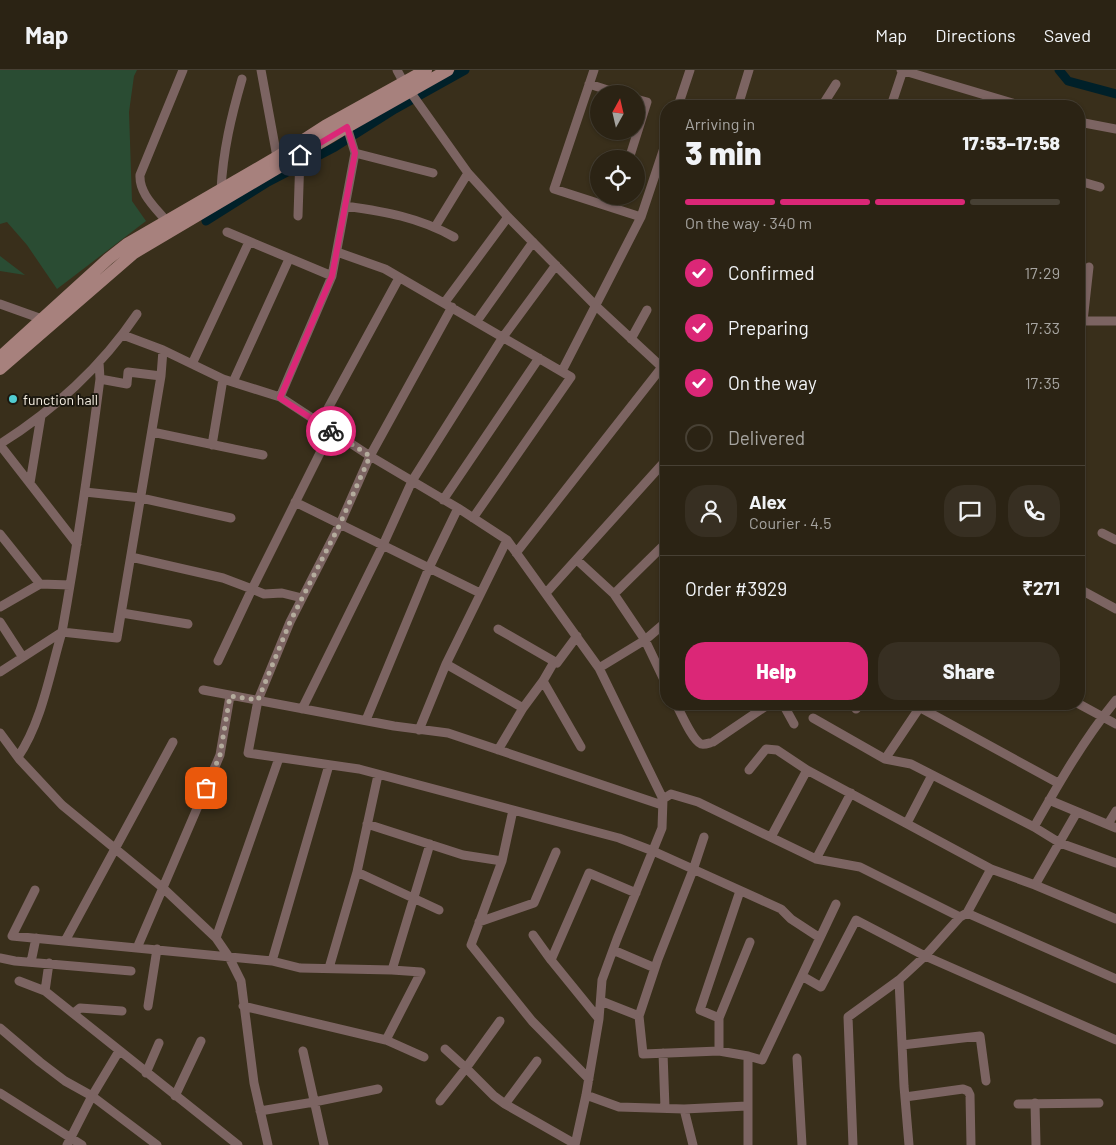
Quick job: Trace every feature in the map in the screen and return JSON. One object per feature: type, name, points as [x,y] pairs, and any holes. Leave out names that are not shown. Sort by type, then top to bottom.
[{"type":"main road","points":[[0,357],[121,249],[317,131],[411,93],[426,70]]},
{"type":"main road","points":[[0,369],[134,253],[349,135],[448,70]]},
{"type":"street","points":[[167,222],[145,195],[140,185],[140,175],[184,70]]},
{"type":"street","points":[[261,70],[276,157]]},
{"type":"street","points":[[397,70],[411,93],[468,173],[508,217],[596,306],[660,365]]},
{"type":"street","points":[[594,70],[554,189],[641,217]]},
{"type":"street","points":[[680,100],[690,70]]},
{"type":"street","points":[[740,100],[749,70]]},
{"type":"street","points":[[893,100],[903,70],[1002,100]]},
{"type":"street","points":[[221,190],[223,157],[231,114],[242,79]]},
{"type":"street","points":[[826,100],[836,84]]},
{"type":"street","points":[[1085,123],[1116,130]]},
{"type":"street","points":[[280,398],[332,276],[355,153],[349,135]]},
{"type":"street","points":[[355,153],[433,173]]},
{"type":"street","points":[[562,372],[641,217],[660,160]]},
{"type":"street","points":[[298,216],[300,163]]},
{"type":"street","points":[[435,227],[468,173]]},
{"type":"street","points":[[1085,183],[1100,187]]},
{"type":"street","points":[[346,206],[400,215],[435,227],[454,237]]},
{"type":"street","points":[[508,217],[448,305],[370,456],[340,524],[290,622],[258,700],[248,753],[359,769],[619,838],[653,851],[780,909],[791,919],[820,938]]},
{"type":"street","points":[[227,232],[332,276]]},
{"type":"street","points":[[192,364],[249,242]]},
{"type":"street","points":[[476,321],[533,242]]},
{"type":"street","points":[[337,252],[385,269],[571,377],[473,518]]},
{"type":"street","points":[[233,382],[289,259]]},
{"type":"street","points":[[302,709],[383,545],[412,481],[503,337],[556,265]]},
{"type":"street","points":[[1085,294],[1089,267]]},
{"type":"street","points":[[320,423],[399,278]]},
{"type":"street","points":[[0,304],[42,319]]},
{"type":"street","points":[[631,339],[648,310]]},
{"type":"street","points":[[77,544],[0,444],[42,416],[99,362],[123,335],[137,314]]},
{"type":"street","points":[[1085,322],[1116,321]]},
{"type":"street","points":[[123,335],[163,350],[223,379],[280,398],[507,540],[599,668],[663,799],[662,828],[612,950],[602,980],[599,1019],[575,1145],[494,1096],[445,1049]]},
{"type":"street","points":[[0,672],[22,656],[62,632],[117,638],[161,376],[163,350]]},
{"type":"street","points":[[443,500],[540,358]]},
{"type":"street","points":[[18,757],[36,722],[62,632],[85,492],[100,379],[99,362]]},
{"type":"street","points":[[100,379],[126,384],[128,372],[161,376]]},
{"type":"street","points":[[516,553],[660,374]]},
{"type":"street","points":[[212,445],[223,379]]},
{"type":"street","points":[[30,483],[42,416]]},
{"type":"street","points":[[218,661],[331,431]]},
{"type":"street","points":[[152,432],[263,455]]},
{"type":"street","points":[[546,593],[660,467]]},
{"type":"street","points":[[85,492],[141,498],[232,518]]},
{"type":"street","points":[[295,502],[480,593]]},
{"type":"street","points":[[366,720],[429,568],[458,508]]},
{"type":"street","points":[[1102,533],[1116,540]]},
{"type":"street","points":[[0,534],[40,584]]},
{"type":"street","points":[[419,730],[446,664],[507,540]]},
{"type":"street","points":[[614,594],[660,549]]},
{"type":"street","points":[[131,557],[223,578],[264,594],[282,593],[302,598]]},
{"type":"street","points":[[577,560],[614,594],[644,640],[660,672]]},
{"type":"street","points":[[0,607],[40,584],[70,585]]},
{"type":"street","points":[[1085,592],[1116,609]]},
{"type":"street","points":[[122,614],[188,624]]},
{"type":"street","points":[[0,622],[22,656]]},
{"type":"street","points":[[599,668],[644,640],[660,627]]},
{"type":"street","points":[[498,628],[558,663],[577,636]]},
{"type":"street","points":[[498,750],[554,662]]},
{"type":"street","points":[[446,664],[523,708]]},
{"type":"street","points":[[543,681],[581,747]]},
{"type":"street","points":[[203,690],[448,734],[659,804],[671,794],[698,802],[816,859],[860,867],[964,915],[1116,979]]},
{"type":"street","points":[[137,948],[220,755],[230,696]]},
{"type":"street","points":[[1034,827],[1058,783],[1102,717],[1116,700]]},
{"type":"street","points":[[1085,707],[1116,724]]},
{"type":"street","points":[[679,710],[695,739],[701,744],[706,744],[713,742],[759,710]]},
{"type":"street","points":[[786,710],[794,724]]},
{"type":"street","points":[[885,759],[918,710]]},
{"type":"street","points":[[928,710],[1058,783]]},
{"type":"street","points":[[813,718],[885,759],[911,764],[1034,827],[1060,843],[1116,863]]},
{"type":"street","points":[[0,733],[40,783],[62,805],[163,888],[216,938],[229,957],[241,981],[254,1083],[268,1145]]},
{"type":"street","points":[[65,941],[173,742]]},
{"type":"street","points":[[749,770],[766,749],[777,750],[807,770],[991,869],[1036,885],[1116,919]]},
{"type":"street","points":[[216,938],[279,758]]},
{"type":"street","points":[[272,961],[329,765]]},
{"type":"street","points":[[771,837],[807,770]]},
{"type":"street","points":[[329,968],[356,872],[378,775]]},
{"type":"street","points":[[906,823],[932,775]]},
{"type":"street","points":[[816,859],[851,793]]},
{"type":"street","points":[[1049,800],[1112,826],[1116,811]]},
{"type":"street","points":[[513,810],[502,861],[471,945],[532,1021],[589,1079]]},
{"type":"street","points":[[1036,885],[1077,812]]},
{"type":"street","points":[[367,824],[464,855],[502,861]]},
{"type":"street","points":[[704,837],[639,1016],[643,1054],[719,1051],[762,1060],[836,904]]},
{"type":"street","points":[[392,970],[430,844]]},
{"type":"street","points":[[479,922],[534,903],[556,852]]},
{"type":"street","points":[[853,1145],[848,1017],[899,980],[925,956],[964,915],[991,869]]},
{"type":"street","points":[[356,872],[439,910]]},
{"type":"street","points":[[552,960],[589,873],[636,893]]},
{"type":"street","points":[[35,890],[12,936],[272,961],[300,968],[421,972],[386,1040]]},
{"type":"street","points":[[718,1018],[700,1010],[740,891]]},
{"type":"street","points":[[802,976],[821,987],[856,920],[925,956],[1116,1040]]},
{"type":"street","points":[[533,935],[599,1019]]},
{"type":"street","points":[[31,962],[36,938]]},
{"type":"street","points":[[719,1051],[718,1018],[750,942]]},
{"type":"street","points":[[148,1006],[157,949]]},
{"type":"street","points":[[612,950],[655,968]]},
{"type":"street","points":[[0,958],[15,961],[131,971]]},
{"type":"street","points":[[45,991],[49,963]]},
{"type":"street","points":[[899,980],[908,1145]]},
{"type":"street","points":[[19,981],[45,991],[238,1145]]},
{"type":"street","points":[[601,1001],[639,1016]]},
{"type":"street","points":[[243,1006],[386,1040],[424,1057]]},
{"type":"street","points":[[74,1013],[80,1008],[122,1011]]},
{"type":"street","points":[[440,1101],[500,1021]]},
{"type":"street","points":[[0,1028],[52,1072],[92,1096],[157,1145]]},
{"type":"street","points":[[902,1045],[980,1036],[986,1081]]},
{"type":"street","points":[[176,1096],[201,1041]]},
{"type":"street","points":[[146,1073],[159,1043]]},
{"type":"street","points":[[69,1141],[92,1096],[119,1051]]},
{"type":"street","points":[[303,1051],[324,1145]]},
{"type":"street","points":[[663,1053],[665,1108]]},
{"type":"street","points":[[748,1056],[748,1145]]},
{"type":"street","points":[[797,1058],[802,1145]]},
{"type":"street","points":[[505,1104],[537,1061]]},
{"type":"street","points":[[260,1111],[378,1089]]},
{"type":"street","points":[[905,1097],[968,1090],[970,1094],[971,1145]]},
{"type":"street","points":[[0,1093],[69,1141],[82,1145]]},
{"type":"street","points":[[586,1095],[619,1108],[684,1109],[747,1106]]},
{"type":"street","points":[[1035,1103],[1036,1145]]},
{"type":"street","points":[[1018,1104],[1099,1104]]},
{"type":"street","points":[[684,1109],[693,1145]]},
{"type":"green space","points":[[0,70],[137,70],[134,76],[129,112],[132,201],[146,221],[57,289],[27,245],[7,222],[0,224]]},
{"type":"green space","points":[[0,256],[25,275],[0,271]]},
{"type":"waterway","points":[[206,221],[268,182],[335,147],[395,109],[465,70]]},
{"type":"waterway","points":[[1059,70],[1068,81],[1116,94]]},
{"type":"way so far","points":[[206,788],[220,755],[230,696],[258,700],[290,622],[340,524],[370,456],[331,431]]},
{"type":"place","name":"function hall","points":[[13,399]]},
{"type":"route","points":[[300,155],[347,127],[355,153],[332,276],[280,398],[331,431]]}]
